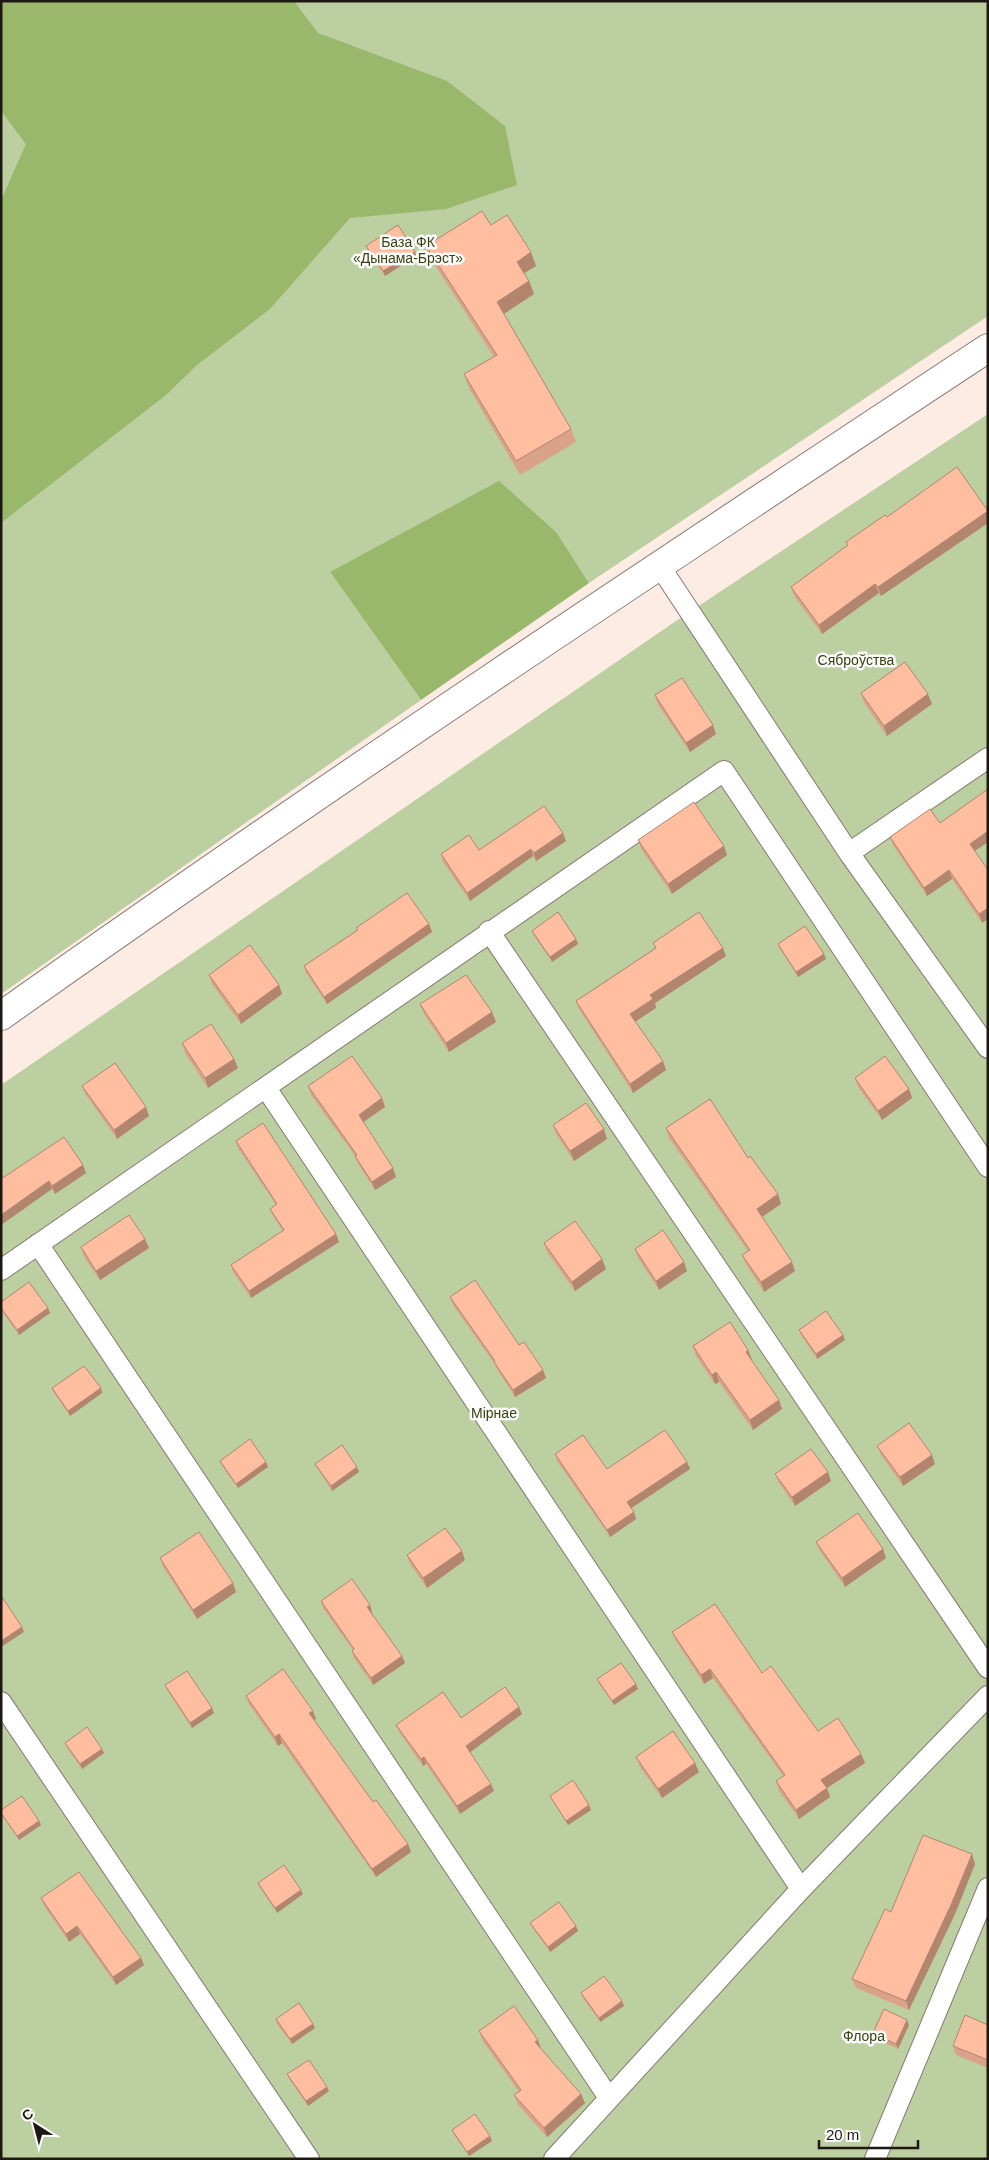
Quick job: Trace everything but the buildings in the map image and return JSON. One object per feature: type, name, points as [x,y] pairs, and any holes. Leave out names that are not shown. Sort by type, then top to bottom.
[{"type":"street","points":[[1,1016],[134,922],[659,565],[988,348]]},
{"type":"lane","points":[[659,565],[849,853],[988,1048]]},
{"type":"lane","points":[[849,853],[988,758]]},
{"type":"lane","points":[[1,1270],[266,1088],[489,931],[724,771],[988,1167]]},
{"type":"lane","points":[[489,931],[988,1668]]},
{"type":"lane","points":[[266,1088],[801,1889]]},
{"type":"lane","points":[[38,1244],[609,2098]]},
{"type":"lane","points":[[554,2159],[801,1889],[988,1696]]},
{"type":"lane","points":[[1,1702],[309,2159]]},
{"type":"lane","points":[[875,2159],[988,1888]]},
{"type":"green space","name":"База ФК «Дынама-Брэст»","points":[[1,1],[988,1],[988,316],[589,583],[557,533],[330,572],[421,700],[1,994]]},
{"type":"green space","points":[[1,1],[294,1],[318,33],[447,81],[505,126],[517,185],[446,209],[350,218],[270,309],[197,365],[166,395],[1,523],[1,200],[26,144],[1,111]]},
{"type":"green space","name":"Мірнае","points":[[988,414],[988,2159],[1,2159],[1,1085],[673,623]]},
{"type":"green space","points":[[499,481],[557,533],[589,583],[421,700],[330,572]]},
{"type":"park label","name":"Сяброўства","points":[[856,660]]},
{"type":"park label","name":"Флора","points":[[864,2036]]}]
